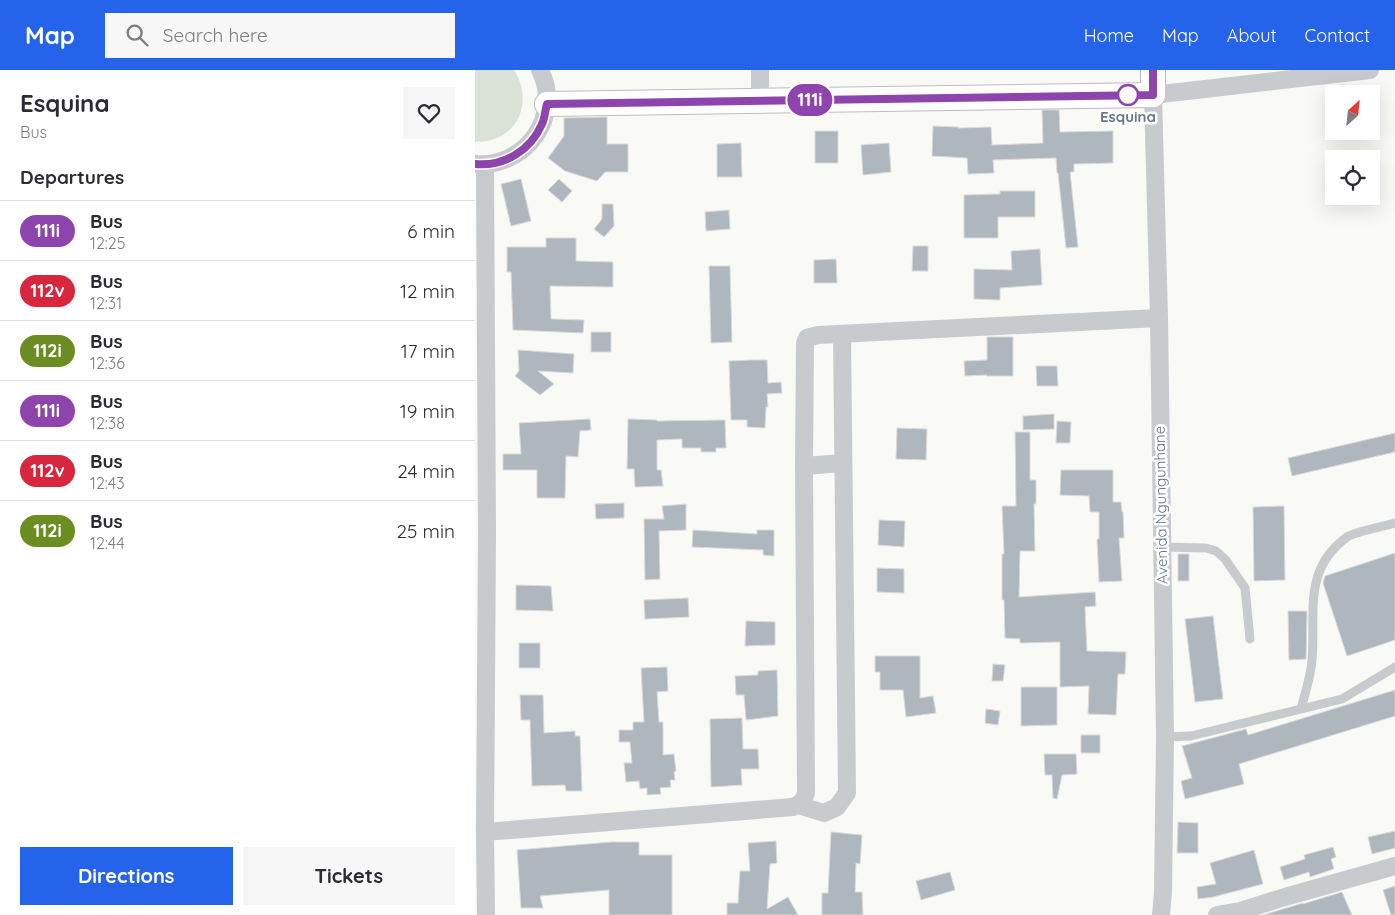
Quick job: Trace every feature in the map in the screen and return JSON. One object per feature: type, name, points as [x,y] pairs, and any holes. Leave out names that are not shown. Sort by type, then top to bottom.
[{"type":"street","points":[[760,70],[760,101]]},
{"type":"street","points":[[1153,70],[1153,95]]},
{"type":"street","points":[[547,104],[1153,95],[1370,70]]},
{"type":"street","points":[[486,915],[481,533],[480,165],[503,161],[520,152],[534,139],[543,122],[547,104],[542,72]]},
{"type":"street","name":"Avenida Ngungunhane","points":[[1153,95],[1159,318],[1165,738],[1161,915]]},
{"type":"street","points":[[798,805],[802,802],[806,793],[803,466],[805,343],[807,338],[818,335],[1159,318]]},
{"type":"street","points":[[485,832],[783,808],[798,805],[824,813],[837,807],[847,793],[842,334]]},
{"type":"street","points":[[803,466],[843,463]]},
{"type":"street","points":[[1217,915],[1240,911],[1285,896],[1395,866]]},
{"type":"lane","points":[[1301,709],[1312,663],[1314,590],[1319,572],[1331,552],[1349,536],[1395,523]]},
{"type":"lane","points":[[1162,547],[1206,548],[1216,551],[1225,559],[1245,588],[1250,639]]},
{"type":"lane","points":[[1165,738],[1191,736],[1342,699],[1395,667]]},
{"type":"shaded area","points":[[475,70],[514,70],[522,91],[523,101],[517,121],[502,135],[487,141],[475,142]]},
{"type":"building","points":[[1042,110],[1059,110],[1060,132],[1113,131],[1113,163],[1074,164],[1074,172],[1070,172],[1078,247],[1066,248],[1056,158],[993,160],[994,173],[968,174],[967,158],[932,156],[933,126],[958,128],[991,127],[992,145],[1043,143]]},
{"type":"building","points":[[607,117],[607,144],[628,144],[628,172],[605,172],[597,181],[565,171],[548,158],[564,136],[564,118]]},
{"type":"building","points":[[815,131],[838,131],[838,163],[815,163]]},
{"type":"building","points":[[741,143],[742,177],[717,177],[717,144]]},
{"type":"building","points":[[889,143],[891,172],[863,175],[861,145]]},
{"type":"building","points":[[521,179],[531,221],[511,226],[501,184]]},
{"type":"building","points":[[559,179],[572,191],[562,202],[548,190]]},
{"type":"building","points":[[1000,191],[1035,191],[1035,217],[998,217],[998,238],[964,238],[964,195],[1000,194]]},
{"type":"building","points":[[602,204],[613,204],[614,226],[604,237],[594,229],[602,219]]},
{"type":"building","points":[[729,210],[730,229],[706,231],[705,212]]},
{"type":"building","points":[[546,238],[576,238],[576,261],[613,262],[613,287],[550,286],[551,319],[584,320],[583,333],[513,330],[511,272],[507,272],[507,247],[546,247]]},
{"type":"building","points":[[913,246],[928,246],[928,271],[912,271]]},
{"type":"building","points":[[1040,249],[1042,285],[1000,288],[1000,300],[974,299],[974,269],[1012,270],[1011,251]]},
{"type":"building","points":[[836,259],[837,283],[814,283],[814,260]]},
{"type":"building","points":[[709,266],[730,266],[732,342],[711,343]]},
{"type":"building","points":[[591,332],[611,332],[611,352],[591,352]]},
{"type":"building","points":[[987,337],[1013,337],[1013,376],[965,376],[964,361],[987,360]]},
{"type":"building","points":[[518,350],[574,354],[573,373],[538,371],[554,384],[540,395],[515,376],[519,371]]},
{"type":"building","points":[[767,360],[768,383],[781,382],[782,393],[767,394],[768,407],[766,407],[765,428],[747,427],[747,420],[731,420],[729,361]]},
{"type":"building","points":[[1036,366],[1057,366],[1058,386],[1037,386]]},
{"type":"building","points":[[1054,414],[1054,429],[1023,430],[1023,416]]},
{"type":"building","points":[[590,419],[591,430],[580,431],[578,457],[566,456],[565,498],[537,498],[537,470],[503,470],[503,454],[521,454],[519,423]]},
{"type":"building","points":[[628,419],[657,421],[725,420],[726,448],[716,448],[716,452],[701,452],[701,448],[682,448],[682,439],[657,440],[657,470],[661,470],[663,486],[635,487],[634,469],[627,469]]},
{"type":"building","points":[[1057,421],[1071,422],[1070,443],[1056,443]]},
{"type":"building","points":[[897,428],[927,429],[926,460],[896,459]]},
{"type":"building","points":[[1015,432],[1030,432],[1030,480],[1036,480],[1036,504],[1034,504],[1035,551],[1020,551],[1019,597],[1095,592],[1096,606],[1085,607],[1087,651],[1126,652],[1125,674],[1118,674],[1116,715],[1088,714],[1089,686],[1060,687],[1060,642],[1020,643],[1020,639],[1005,638],[1004,600],[1002,600],[1002,554],[1004,554],[1002,506],[1016,506]]},
{"type":"building","points":[[1395,433],[1395,452],[1292,476],[1288,458]]},
{"type":"building","points":[[1061,470],[1113,470],[1113,502],[1121,502],[1123,512],[1124,538],[1119,538],[1122,581],[1099,582],[1097,539],[1099,539],[1099,512],[1090,512],[1089,496],[1060,495]]},
{"type":"building","points":[[624,503],[624,518],[596,519],[595,504]]},
{"type":"building","points":[[686,504],[686,530],[659,531],[660,579],[645,580],[644,519],[664,519],[662,506]]},
{"type":"building","points":[[1284,506],[1285,580],[1254,581],[1253,507]]},
{"type":"building","points":[[879,520],[905,521],[904,547],[878,545]]},
{"type":"building","points":[[693,530],[757,534],[757,530],[774,530],[774,556],[763,555],[763,550],[692,547]]},
{"type":"building","points":[[1395,553],[1395,640],[1347,656],[1323,583],[1325,576]]},
{"type":"building","points":[[1178,554],[1189,554],[1189,581],[1178,581]]},
{"type":"building","points":[[877,568],[904,569],[904,593],[877,592]]},
{"type":"building","points":[[516,585],[551,586],[553,611],[516,610]]},
{"type":"building","points":[[688,598],[689,617],[645,619],[644,600]]},
{"type":"building","points":[[1288,611],[1307,611],[1306,659],[1289,660]]},
{"type":"building","points":[[1213,616],[1223,699],[1195,702],[1185,619]]},
{"type":"building","points":[[746,621],[775,622],[775,645],[745,646]]},
{"type":"building","points":[[519,643],[540,643],[540,668],[519,668]]},
{"type":"building","points":[[875,656],[920,656],[920,698],[933,696],[936,713],[906,717],[903,690],[880,690],[880,672],[875,672]]},
{"type":"building","points":[[993,664],[1005,665],[1003,681],[992,681]]},
{"type":"building","points":[[667,667],[668,691],[657,692],[659,722],[663,722],[663,755],[674,754],[675,780],[670,780],[671,787],[660,788],[661,794],[647,795],[647,788],[640,789],[639,781],[626,782],[624,763],[632,763],[630,742],[619,742],[619,730],[633,730],[633,722],[644,722],[641,668]]},
{"type":"building","points":[[777,670],[778,716],[746,720],[744,695],[736,695],[735,676],[758,675],[758,671]]},
{"type":"building","points":[[1021,687],[1057,687],[1057,725],[1021,726]]},
{"type":"building","points":[[1395,690],[1395,716],[1239,764],[1244,784],[1185,799],[1181,781],[1192,778],[1182,746],[1246,729],[1248,735]]},
{"type":"building","points":[[520,695],[543,695],[544,733],[575,731],[575,736],[580,736],[582,791],[566,791],[565,785],[532,786],[530,720],[521,720]]},
{"type":"building","points":[[986,709],[1000,711],[998,725],[985,723]]},
{"type":"building","points":[[742,718],[743,749],[758,749],[759,769],[741,769],[742,785],[711,787],[710,719]]},
{"type":"building","points":[[1081,735],[1100,735],[1100,753],[1081,753]]},
{"type":"building","points":[[1044,754],[1076,754],[1077,774],[1062,775],[1057,799],[1053,798],[1052,775],[1045,775]]},
{"type":"building","points":[[1178,822],[1198,823],[1198,853],[1177,853]]},
{"type":"building","points":[[1395,831],[1395,848],[1372,854],[1368,837]]},
{"type":"building","points":[[831,832],[862,835],[860,864],[856,863],[855,892],[862,892],[863,915],[822,915],[822,893],[828,893]]},
{"type":"building","points":[[776,841],[777,863],[770,864],[767,909],[788,897],[798,915],[727,915],[727,903],[738,903],[740,871],[750,871],[748,843]]},
{"type":"building","points":[[611,842],[639,842],[639,855],[672,855],[672,915],[609,915],[609,890],[540,896],[543,908],[521,908],[517,850]]},
{"type":"building","points":[[1333,847],[1336,857],[1331,859],[1334,869],[1310,877],[1309,872],[1284,880],[1280,867],[1305,859],[1304,855]]},
{"type":"building","points":[[1254,850],[1263,884],[1198,899],[1197,887],[1216,884],[1210,863]]},
{"type":"building","points":[[950,872],[955,890],[921,900],[916,881]]},
{"type":"building","points":[[1395,886],[1395,915],[1391,915],[1383,890]]},
{"type":"building","points":[[1342,892],[1352,915],[1263,915],[1303,904]]},
{"type":"bus line","name":"111i","points":[[475,164],[485,165],[503,161],[520,152],[534,139],[543,122],[547,104],[1153,95],[1153,70]]},
{"type":"place","name":"Esquina","points":[[1128,95]]}]
